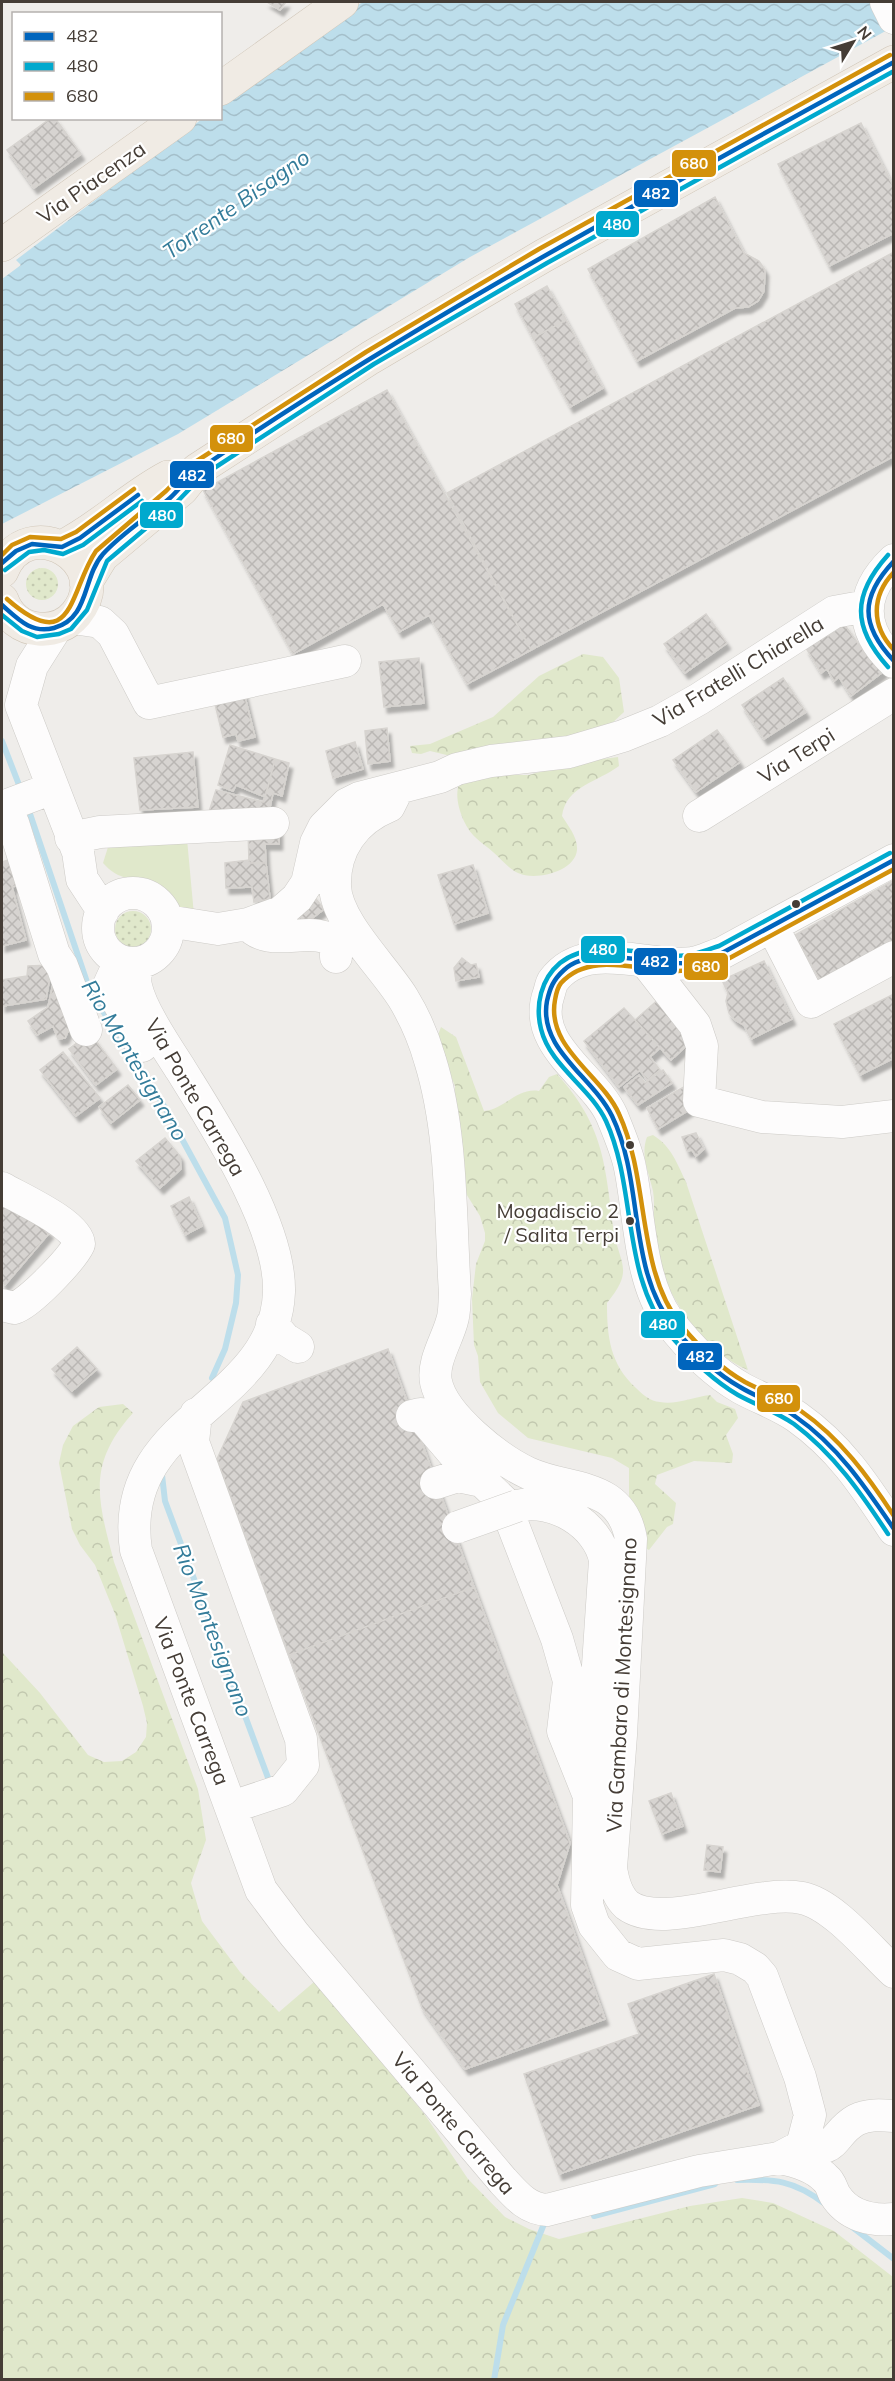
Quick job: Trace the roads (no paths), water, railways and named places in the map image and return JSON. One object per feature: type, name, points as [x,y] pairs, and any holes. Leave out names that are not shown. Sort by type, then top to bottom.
[{"type":"main road","points":[[222,88],[342,2]]},
{"type":"main road","points":[[47,610],[102,555],[182,489],[197,470],[370,358],[543,256],[894,62]]},
{"type":"main road","name":"Via Piacenza","points":[[2,245],[177,120]]},
{"type":"main road","points":[[62,547],[80,538],[148,488],[176,473],[197,470]]},
{"type":"main road","points":[[3,565],[17,550],[31,544],[47,542],[62,547],[79,561],[47,610]]},
{"type":"street","points":[[886,2],[894,18]]},
{"type":"street","points":[[894,560],[878,577],[867,606],[868,624],[875,640],[894,662]]},
{"type":"street","name":"Via Fratelli Chiarella","points":[[166,931],[233,927],[281,912],[297,898],[307,883],[316,843],[324,827],[334,816],[359,798],[491,761],[569,752],[623,736],[660,721],[699,699],[834,612],[867,606]]},
{"type":"street","points":[[213,1158],[142,1046],[118,975],[103,947],[102,921],[82,879],[75,845],[45,791],[21,705],[47,610],[100,622],[112,634],[149,703],[345,661]]},
{"type":"street","name":"Via Terpi","points":[[699,816],[894,694]]},
{"type":"street","name":"Via Gambaro di Montesignano","points":[[398,788],[389,806],[370,814],[354,828],[344,847],[336,872],[335,888],[344,916],[403,998],[431,1060],[440,1104],[449,1182],[455,1294],[454,1314],[435,1370],[436,1381],[447,1407],[458,1420],[503,1457],[528,1473],[604,1496],[623,1514],[631,1539],[624,1690],[611,1868],[618,1892],[622,1900],[633,1908],[657,1914],[758,1898],[790,1896],[810,1900],[824,1906],[894,1972]]},
{"type":"street","points":[[45,791],[3,811],[13,823],[54,954],[63,966],[83,1021],[118,975],[154,956],[166,931],[163,910],[144,895],[132,893],[102,921],[54,954]]},
{"type":"street","points":[[75,845],[99,832],[273,823]]},
{"type":"street","points":[[894,860],[722,953],[692,963],[645,962],[597,957],[574,964],[553,981],[545,1004],[548,1027],[560,1052],[591,1086],[610,1113],[619,1133],[629,1162],[637,1229],[651,1282],[667,1319],[720,1375],[796,1416],[825,1439],[854,1469],[894,1530]]},
{"type":"street","points":[[772,926],[811,1002],[894,957]]},
{"type":"street","points":[[233,927],[260,935],[327,938],[336,944],[336,957]]},
{"type":"street","points":[[645,962],[695,1025],[702,1046],[699,1101],[762,1117],[842,1122],[894,1116]]},
{"type":"street","name":"Via Ponte Carrega","points":[[118,975],[135,985],[156,1029],[235,1159],[267,1234],[278,1277],[277,1308],[265,1341],[242,1374],[196,1414],[164,1446],[150,1467],[134,1510],[136,1550],[261,1890],[329,1975],[519,2199],[539,2210],[558,2208],[699,2171],[791,2150]]},
{"type":"street","points":[[2,1188],[51,1216],[74,1233],[79,1244],[66,1265],[27,1302],[14,1308],[2,1305]]},
{"type":"street","points":[[272,1324],[285,1339],[298,1347]]},
{"type":"street","points":[[760,1398],[768,1420],[775,1430]]},
{"type":"street","points":[[196,1414],[193,1442],[301,1739],[303,1765],[283,1790],[232,1807]]},
{"type":"street","points":[[412,1416],[420,1414],[438,1437],[504,1502],[557,1639],[569,1681],[563,1731],[589,1796]]},
{"type":"street","points":[[436,1483],[458,1476],[482,1482]]},
{"type":"street","points":[[458,1527],[517,1506],[535,1504],[569,1516],[589,1530],[603,1552],[605,1560],[589,1796],[587,1905],[589,1915],[600,1936],[618,1954],[638,1964],[724,1955],[740,1959],[755,1968],[762,1976],[808,2103],[809,2124],[791,2150]]},
{"type":"street","points":[[791,2150],[824,2149],[832,2145],[843,2130],[858,2119],[875,2114],[894,2116]]},
{"type":"street","points":[[791,2150],[798,2162],[819,2172],[829,2181],[836,2196],[847,2209],[862,2217],[878,2221],[894,2219]]},
{"type":"water","name":"Torrente Bisagno","points":[[364,2],[893,2],[893,27],[470,257],[178,434],[2,524],[2,279],[21,265],[16,260],[201,120],[222,120],[222,104],[348,9]]},
{"type":"waterway","name":"Rio Montesignano","points":[[2,741],[21,790]]},
{"type":"waterway","name":"Rio Montesignano","points":[[28,808],[90,991],[164,1106],[225,1218],[238,1275],[236,1303],[225,1349],[212,1378]]},
{"type":"waterway","name":"Rio Montesignano","points":[[162,1475],[165,1501],[270,1783]]},
{"type":"waterway","points":[[737,2180],[783,2183],[803,2190],[825,2204]]},
{"type":"waterway","points":[[594,2216],[715,2184]]},
{"type":"waterway","points":[[494,2380],[503,2325],[546,2219]]},
{"type":"waterway","points":[[851,2226],[894,2259]]},
{"type":"place","name":"Mogadiscio 2 / Salita Terpi","points":[[630,1221]]}]
